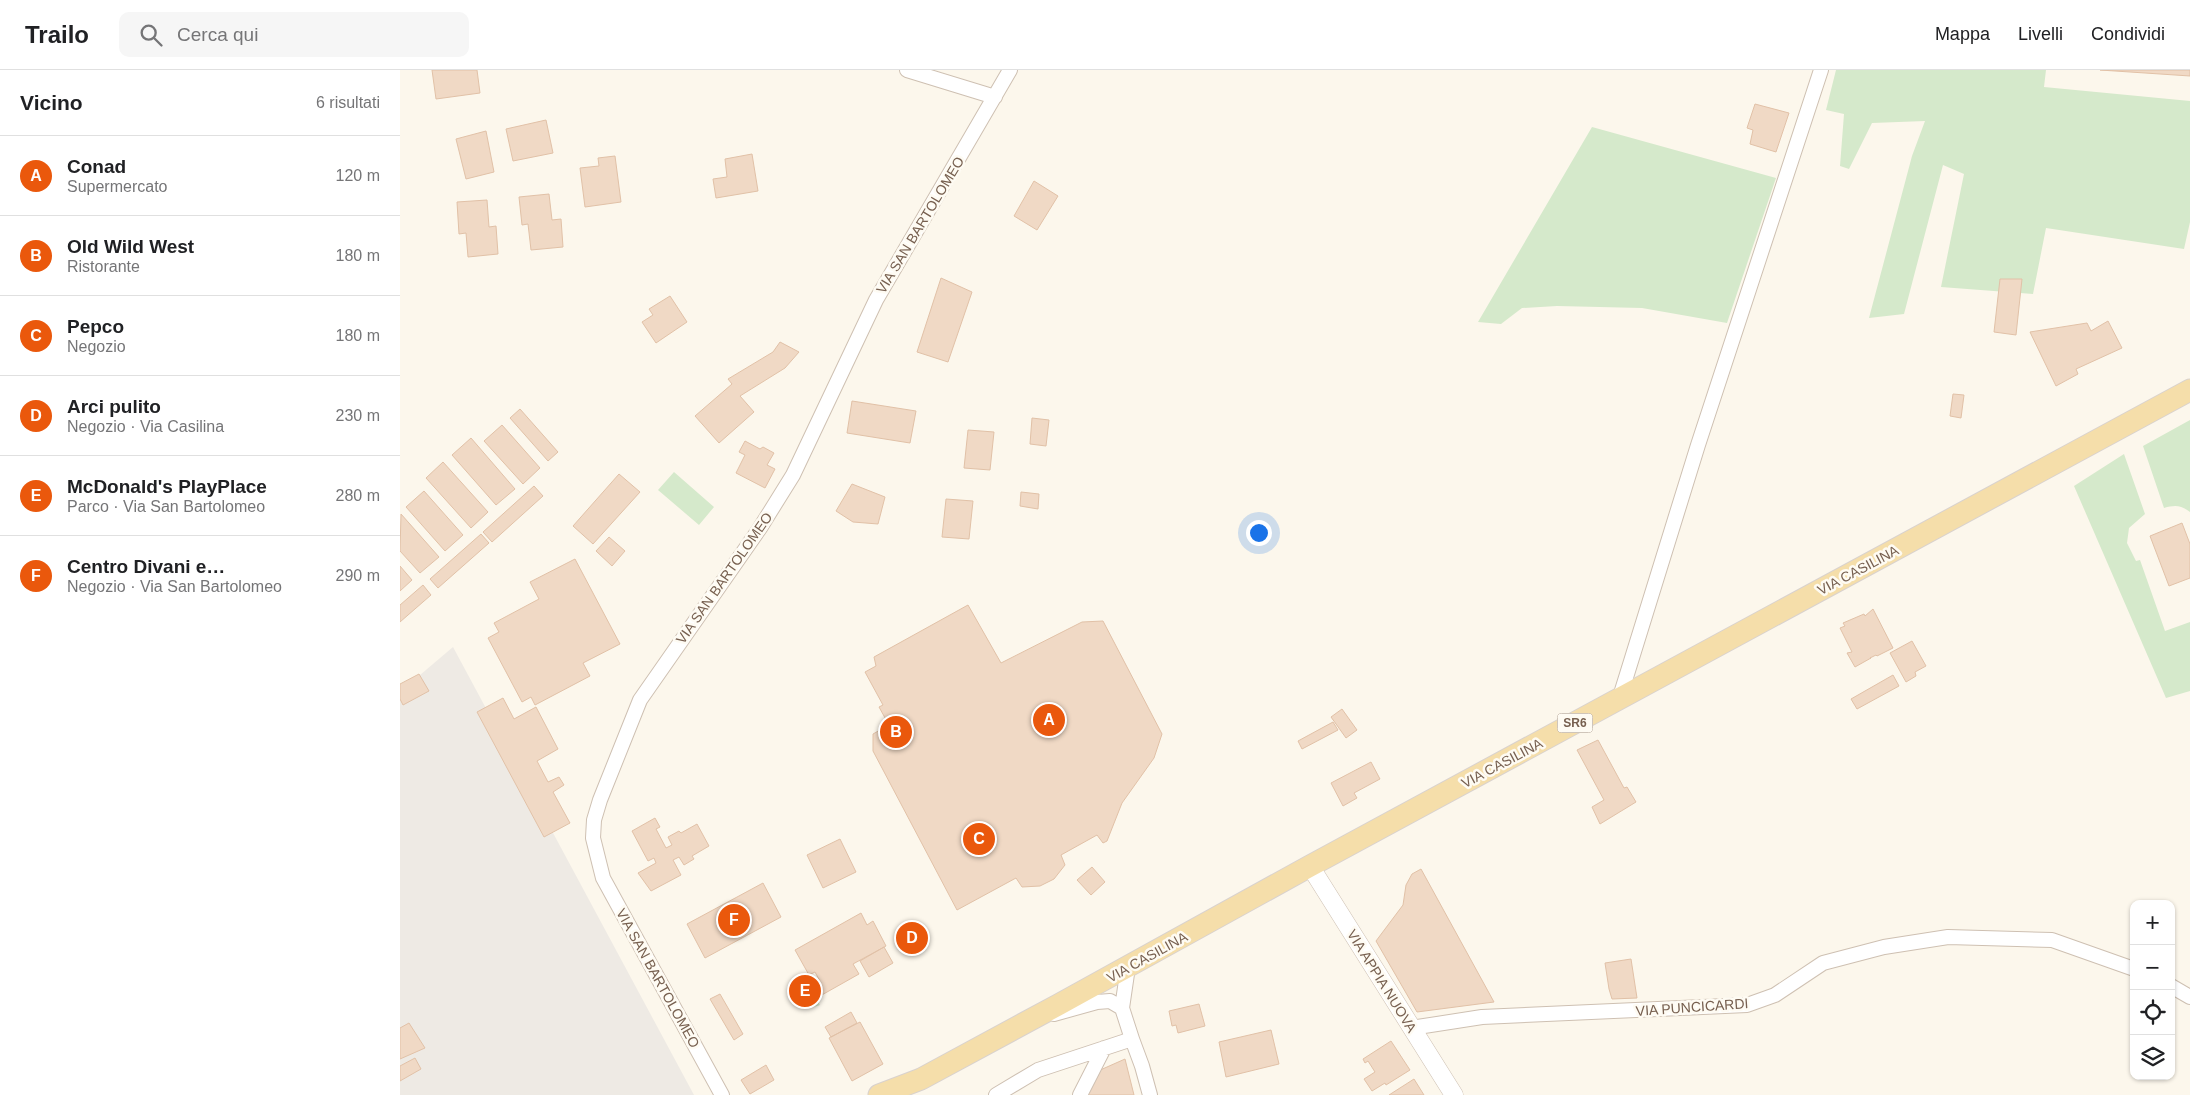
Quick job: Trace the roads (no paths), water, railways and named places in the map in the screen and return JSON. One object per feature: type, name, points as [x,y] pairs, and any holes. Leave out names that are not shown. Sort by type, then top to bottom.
[{"type":"main road","name":"VIA CASILINA","points":[[879,1095],[920,1078],[1024,1023],[1310,866],[2190,390]]},
{"type":"main road","name":"VIA CASILINA","points":[[905,1095],[920,1078]]},
{"type":"street","points":[[907,70],[995,97]]},
{"type":"street","name":"VIA SAN BARTOLOMEO","points":[[722,1095],[603,878],[593,838],[594,820],[600,800],[640,700],[760,528],[793,475],[876,300],[1010,70]]},
{"type":"street","points":[[1619,700],[1695,454],[1821,70]]},
{"type":"street","name":"VIA APPIA NUOVA","points":[[1310,866],[1454,1095]]},
{"type":"street","name":"VIA PUNCICARDI","points":[[1411,1028],[1482,1017],[1747,1005],[1775,995],[1823,964],[1884,947],[1948,937],[2052,940],[2130,969]]},
{"type":"street","points":[[1128,967],[1122,1008],[1150,1095]]},
{"type":"street","points":[[2175,988],[2190,997]]},
{"type":"street","points":[[1024,1023],[1097,1002],[1110,1001],[1122,1008]]},
{"type":"street","points":[[996,1095],[1038,1070],[1132,1038]]},
{"type":"street","points":[[1080,1095],[1104,1048]]},
{"type":"place","name":"Conad","points":[[1049,720]]},
{"type":"place","name":"Old Wild West","points":[[896,732]]},
{"type":"place","name":"Pepco","points":[[979,839]]},
{"type":"place","name":"Centro Divani e…","points":[[734,920]]},
{"type":"place","name":"Arci pulito","points":[[912,938]]},
{"type":"place","name":"McDonald's PlayPlace","points":[[805,991]]}]
